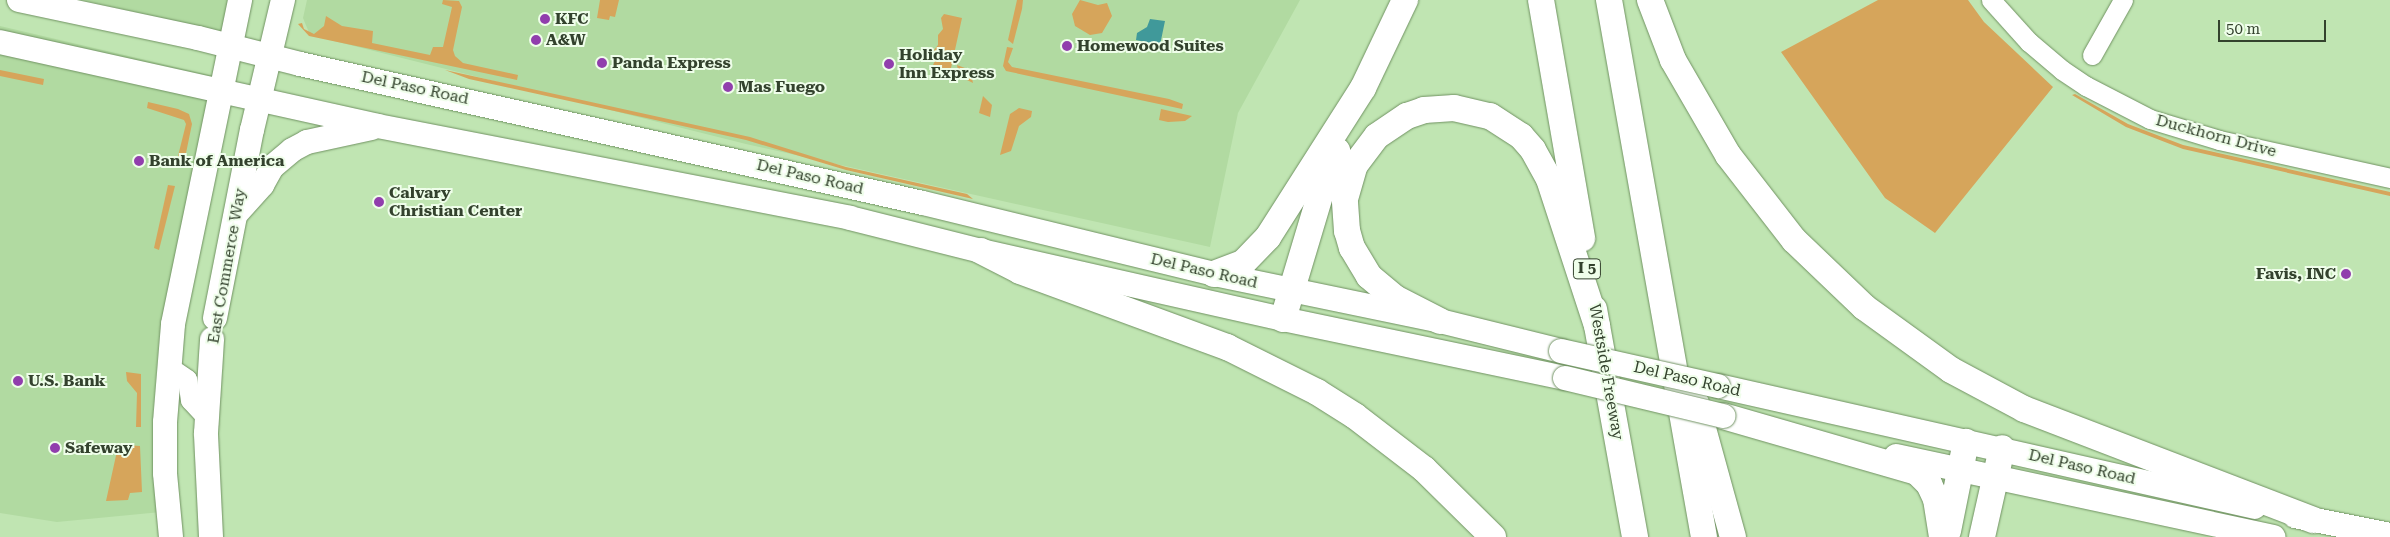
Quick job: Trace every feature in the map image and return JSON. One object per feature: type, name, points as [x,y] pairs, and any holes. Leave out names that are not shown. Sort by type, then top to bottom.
[{"type":"highway","points":[[1283,319],[1323,186],[1363,88],[1406,0]]},
{"type":"highway","name":"Westside Freeway","points":[[1540,0],[1635,537]]},
{"type":"highway","points":[[1609,0],[1660,279],[1704,537]]},
{"type":"highway","points":[[1650,0],[1673,60],[1728,155],[1794,240],[1864,307],[1951,370],[2024,410],[2313,520]]},
{"type":"highway","points":[[1214,274],[1243,263],[1268,237],[1363,88]]},
{"type":"highway","points":[[1440,321],[1395,298],[1369,276],[1352,248],[1347,231],[1345,199],[1355,165],[1377,136],[1406,116],[1424,110],[1454,108],[1498,120],[1533,150],[1549,179],[1598,326]]},
{"type":"highway","points":[[981,251],[1020,271],[1227,347],[1317,392],[1362,421],[1424,469],[1494,537]]},
{"type":"highway","points":[[1660,279],[1733,537]]},
{"type":"highway","points":[[1722,416],[1917,472],[1929,484],[1936,499],[1942,537]]},
{"type":"highway","points":[[1947,537],[1966,442]]},
{"type":"highway","points":[[1982,537],[1993,478],[2002,448]]},
{"type":"main road","name":"Del Paso Road","points":[[20,0],[50,3],[270,56],[923,203],[1214,274],[1440,321],[1562,351],[1966,442],[2002,448],[2313,520],[2390,535]]},
{"type":"main road","points":[[171,537],[165,473],[168,366],[179,282],[240,0]]},
{"type":"main road","name":"East Commerce Way","points":[[211,537],[207,418],[214,328],[259,100],[283,0]]},
{"type":"main road","name":"Del Paso Road","points":[[0,42],[378,126],[850,218],[981,251],[1283,319],[1565,378],[1993,478],[2273,537]]},
{"type":"main road","points":[[235,215],[262,185],[272,167],[292,150],[307,142],[378,126]]},
{"type":"street","name":"Duckhorn Drive","points":[[1991,0],[2029,42],[2062,70],[2093,90],[2150,119],[2219,140],[2390,178]]},
{"type":"street","points":[[2092,55],[2123,0]]},
{"type":"street","points":[[168,366],[174,368],[187,379],[190,400],[207,418]]},
{"type":"shaded area","points":[[82,0],[231,0],[225,32]]},
{"type":"shaded area","points":[[307,0],[1300,0],[1238,113],[1210,247],[746,144],[310,35],[303,18]]},
{"type":"shaded area","points":[[443,0],[459,1],[462,7],[453,50],[455,56],[463,63],[518,75],[517,80],[309,36],[298,24],[302,23],[304,29],[314,34],[324,26],[326,16],[342,26],[373,31],[372,43],[430,55],[433,47],[443,47],[452,7],[442,4]]},
{"type":"shaded area","points":[[600,0],[619,0],[615,17],[610,16],[609,20],[597,18]]},
{"type":"shaded area","points":[[1017,0],[1023,0],[1013,44],[1008,40]]},
{"type":"shaded area","points":[[1080,0],[1098,5],[1107,3],[1112,16],[1102,33],[1090,35],[1075,26],[1072,14]]},
{"type":"shaded area","points":[[1878,0],[1968,0],[1984,22],[2053,87],[1935,233],[1885,198],[1781,52]]},
{"type":"shaded area","points":[[944,14],[962,18],[951,68],[931,69],[935,61],[934,50],[938,45],[938,35],[943,29],[941,18]]},
{"type":"shaded area","points":[[0,26],[218,77],[159,337],[153,411],[161,512],[57,522],[0,513]]},
{"type":"shaded area","points":[[1007,47],[1013,48],[1008,62],[1012,67],[1169,99],[1183,104],[1182,109],[1006,71],[1003,66]]},
{"type":"shaded area","points":[[957,65],[970,70],[973,83],[959,76]]},
{"type":"shaded area","points":[[0,70],[44,79],[43,85],[0,76]]},
{"type":"shaded area","points":[[445,70],[750,137],[846,167],[967,194],[973,199],[846,170],[746,140],[469,79]]},
{"type":"shaded area","points":[[2075,94],[2128,124],[2183,145],[2390,192],[2390,196],[2183,149],[2126,127],[2072,95]]},
{"type":"shaded area","points":[[983,96],[992,105],[990,117],[979,113]]},
{"type":"shaded area","points":[[148,102],[178,109],[189,114],[192,124],[185,158],[178,156],[186,124],[184,120],[147,108]]},
{"type":"shaded area","points":[[1019,108],[1032,111],[1031,117],[1019,126],[1011,151],[1000,155],[1010,114]]},
{"type":"shaded area","points":[[1161,109],[1192,116],[1185,121],[1168,122],[1159,120]]},
{"type":"shaded area","points":[[168,185],[175,186],[159,250],[154,248]]},
{"type":"shaded area","points":[[126,372],[141,374],[141,427],[136,427],[137,393],[127,381]]},
{"type":"shaded area","points":[[127,445],[140,446],[142,492],[130,493],[128,500],[106,501],[117,451]]},
{"type":"water","points":[[1150,19],[1165,21],[1160,45],[1136,40],[1137,33],[1147,27]]},
{"type":"place","name":"KFC","points":[[545,19]]},
{"type":"place","name":"A&W","points":[[536,40]]},
{"type":"place","name":"Homewood Suites","points":[[1067,46]]},
{"type":"place","name":"Panda Express","points":[[602,63]]},
{"type":"place","name":"Holiday Inn Express","points":[[889,64]]},
{"type":"place","name":"Mas Fuego","points":[[728,87]]},
{"type":"place","name":"Bank of America","points":[[139,161]]},
{"type":"place","name":"Calvary Christian Center","points":[[379,202]]},
{"type":"place","name":"Favis, INC","points":[[2346,274]]},
{"type":"place","name":"U.S. Bank","points":[[18,381]]},
{"type":"place","name":"Safeway","points":[[55,448]]}]
